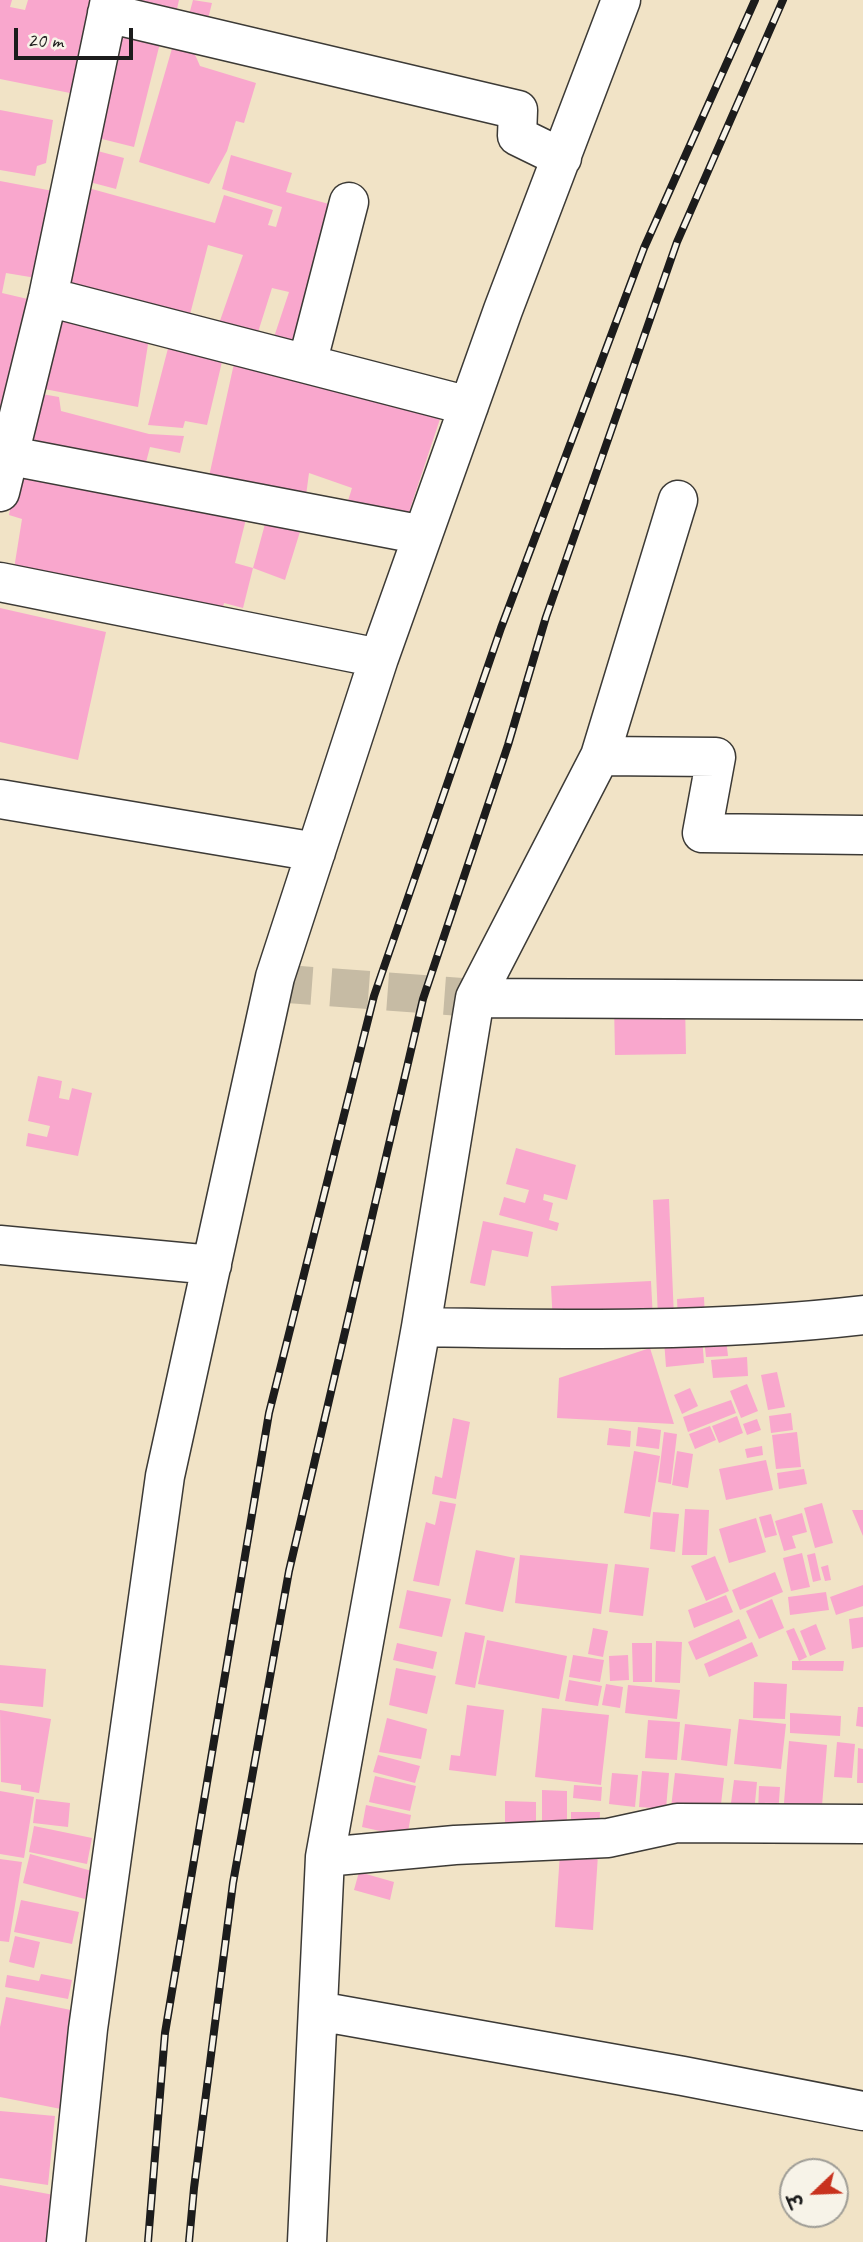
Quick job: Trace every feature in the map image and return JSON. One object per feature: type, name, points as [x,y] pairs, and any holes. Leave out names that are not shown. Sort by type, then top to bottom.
[{"type":"street","points":[[66,2242],[88,2029],[165,1476],[275,977],[379,659],[562,158],[610,3]]},
{"type":"street","points":[[423,535],[3,467],[48,297],[109,6],[518,110],[517,136],[562,158]]},
{"type":"street","points":[[307,364],[349,202]]},
{"type":"street","points":[[48,297],[469,407]]},
{"type":"street","points":[[307,2242],[326,1857],[421,1327],[475,998],[600,756],[678,500]]},
{"type":"street","points":[[0,582],[379,659]]},
{"type":"street","points":[[600,756],[716,757],[702,833],[863,835]]},
{"type":"street","points":[[0,799],[316,852]]},
{"type":"street","points":[[475,998],[863,1000]]},
{"type":"street","points":[[0,1245],[212,1265]]},
{"type":"street","points":[[421,1327],[542,1330],[663,1327],[799,1322],[863,1315]]},
{"type":"street","points":[[326,1857],[455,1845],[608,1838],[677,1823],[863,1824]]},
{"type":"street","points":[[318,2011],[863,2111]]},
{"type":"building","points":[[0,0],[12,0],[10,7],[25,10],[28,0],[106,0],[75,94],[0,79]]},
{"type":"building","points":[[119,0],[179,0],[174,22]]},
{"type":"building","points":[[193,0],[212,3],[205,31],[186,26]]},
{"type":"building","points":[[111,27],[161,39],[134,147],[86,135]]},
{"type":"building","points":[[173,45],[193,50],[200,66],[256,83],[244,123],[236,121],[227,151],[209,184],[139,162]]},
{"type":"building","points":[[0,110],[53,120],[46,163],[37,166],[35,176],[0,170]]},
{"type":"building","points":[[90,149],[124,158],[116,189],[82,180]]},
{"type":"building","points":[[231,155],[292,173],[286,192],[343,208],[300,355],[271,346],[289,292],[272,288],[253,348],[215,335],[243,255],[208,245],[187,326],[54,294],[81,186],[215,223],[224,195],[273,210],[268,225],[276,227],[282,207],[222,189]]},
{"type":"building","points":[[0,181],[53,191],[36,278],[6,273],[2,293],[32,300],[0,417]]},
{"type":"building","points":[[50,317],[149,338],[138,407],[34,387]]},
{"type":"building","points":[[172,333],[226,345],[207,425],[185,421],[183,428],[148,425]]},
{"type":"building","points":[[235,359],[441,416],[405,524],[346,507],[352,488],[309,473],[305,503],[208,481]]},
{"type":"building","points":[[30,392],[59,397],[61,411],[149,434],[184,436],[180,453],[150,447],[143,474],[27,444]]},
{"type":"building","points":[[18,466],[246,519],[235,563],[253,568],[243,608],[224,603],[222,613],[107,583],[105,595],[13,575],[22,519],[9,515]]},
{"type":"building","points":[[303,522],[285,580],[253,568],[265,524]]},
{"type":"building","points":[[0,608],[106,632],[78,760],[0,742]]},
{"type":"building","points":[[685,1002],[686,1054],[615,1055],[614,1004]]},
{"type":"building","points":[[38,1076],[62,1081],[59,1098],[69,1100],[72,1088],[92,1093],[78,1156],[26,1146],[28,1133],[47,1137],[50,1126],[28,1121]]},
{"type":"building","points":[[516,1148],[576,1165],[567,1200],[544,1194],[543,1200],[553,1203],[549,1220],[559,1223],[557,1231],[499,1215],[504,1197],[525,1203],[529,1190],[506,1184]]},
{"type":"building","points":[[669,1199],[674,1318],[658,1318],[653,1200]]},
{"type":"building","points":[[483,1221],[533,1232],[528,1257],[492,1250],[485,1286],[470,1283]]},
{"type":"building","points":[[651,1281],[653,1320],[553,1325],[551,1286]]},
{"type":"building","points":[[704,1297],[705,1321],[678,1322],[677,1299]]},
{"type":"building","points":[[702,1336],[704,1363],[666,1367],[664,1340]]},
{"type":"building","points":[[726,1338],[728,1356],[706,1357],[704,1339]]},
{"type":"building","points":[[650,1348],[674,1424],[557,1418],[559,1378]]},
{"type":"building","points":[[747,1357],[748,1376],[713,1378],[711,1360]]},
{"type":"building","points":[[777,1372],[785,1407],[768,1410],[761,1375]]},
{"type":"building","points":[[747,1384],[758,1411],[741,1418],[730,1391]]},
{"type":"building","points":[[690,1388],[698,1406],[682,1414],[674,1395]]},
{"type":"building","points":[[731,1400],[736,1413],[688,1432],[683,1417]]},
{"type":"building","points":[[791,1413],[793,1430],[771,1433],[769,1416]]},
{"type":"building","points":[[737,1416],[743,1433],[719,1443],[712,1426]]},
{"type":"building","points":[[453,1418],[470,1422],[456,1499],[432,1494],[435,1476],[442,1478]]},
{"type":"building","points":[[757,1419],[761,1430],[747,1435],[743,1424]]},
{"type":"building","points":[[710,1426],[716,1440],[695,1449],[689,1434]]},
{"type":"building","points":[[638,1427],[661,1430],[659,1449],[636,1446]]},
{"type":"building","points":[[609,1428],[631,1431],[630,1447],[607,1445]]},
{"type":"building","points":[[664,1432],[677,1434],[671,1484],[658,1482]]},
{"type":"building","points":[[797,1432],[801,1467],[776,1469],[772,1435]]},
{"type":"building","points":[[762,1446],[763,1455],[747,1458],[745,1449]]},
{"type":"building","points":[[634,1451],[660,1456],[650,1517],[624,1513]]},
{"type":"building","points":[[677,1451],[693,1454],[688,1488],[672,1485]]},
{"type":"building","points":[[766,1460],[773,1490],[726,1500],[719,1469]]},
{"type":"building","points":[[804,1469],[807,1484],[779,1489],[777,1473]]},
{"type":"building","points":[[440,1501],[456,1504],[439,1586],[413,1581],[426,1522],[435,1525]]},
{"type":"building","points":[[822,1503],[833,1543],[815,1548],[804,1508]]},
{"type":"building","points":[[685,1509],[709,1510],[707,1555],[682,1555]]},
{"type":"building","points":[[852,1510],[863,1510],[863,1536]]},
{"type":"building","points":[[653,1512],[679,1514],[675,1552],[650,1549]]},
{"type":"building","points":[[802,1513],[807,1532],[792,1536],[796,1548],[784,1551],[775,1521]]},
{"type":"building","points":[[771,1514],[777,1535],[765,1538],[759,1517]]},
{"type":"building","points":[[756,1518],[766,1552],[729,1563],[719,1529]]},
{"type":"building","points":[[476,1550],[515,1558],[503,1612],[465,1604]]},
{"type":"building","points":[[802,1553],[810,1587],[791,1591],[783,1558]]},
{"type":"building","points":[[815,1553],[821,1580],[813,1582],[807,1555]]},
{"type":"building","points":[[520,1555],[608,1564],[601,1614],[515,1603]]},
{"type":"building","points":[[715,1556],[729,1591],[706,1601],[691,1566]]},
{"type":"building","points":[[615,1564],[649,1568],[643,1616],[609,1612]]},
{"type":"building","points":[[828,1565],[831,1580],[825,1581],[821,1567]]},
{"type":"building","points":[[775,1572],[783,1592],[740,1610],[732,1590]]},
{"type":"building","points":[[863,1585],[863,1606],[836,1615],[830,1597]]},
{"type":"building","points":[[407,1590],[451,1599],[442,1637],[399,1628]]},
{"type":"building","points":[[826,1592],[829,1610],[790,1615],[788,1597]]},
{"type":"building","points":[[726,1595],[733,1612],[694,1628],[688,1610]]},
{"type":"building","points":[[772,1599],[784,1628],[759,1639],[746,1611]]},
{"type":"building","points":[[863,1617],[863,1647],[852,1649],[849,1619]]},
{"type":"building","points":[[739,1619],[747,1638],[696,1660],[688,1642]]},
{"type":"building","points":[[816,1624],[826,1649],[810,1656],[800,1631]]},
{"type":"building","points":[[593,1628],[608,1631],[603,1657],[588,1654]]},
{"type":"building","points":[[794,1628],[807,1657],[799,1661],[786,1631]]},
{"type":"building","points":[[465,1632],[485,1636],[475,1688],[455,1684]]},
{"type":"building","points":[[487,1640],[567,1656],[559,1699],[478,1684]]},
{"type":"building","points":[[656,1641],[682,1642],[680,1683],[655,1682]]},
{"type":"building","points":[[752,1642],[758,1656],[709,1677],[704,1664]]},
{"type":"building","points":[[397,1643],[437,1652],[433,1669],[393,1660]]},
{"type":"building","points":[[632,1643],[652,1643],[652,1682],[633,1682]]},
{"type":"building","points":[[573,1655],[604,1660],[600,1682],[569,1677]]},
{"type":"building","points":[[628,1655],[629,1680],[610,1681],[609,1656]]},
{"type":"building","points":[[792,1661],[844,1661],[843,1671],[792,1670]]},
{"type":"building","points":[[0,1665],[46,1669],[43,1707],[0,1703]]},
{"type":"building","points":[[396,1668],[436,1676],[427,1714],[389,1705]]},
{"type":"building","points":[[569,1680],[602,1686],[598,1706],[565,1701]]},
{"type":"building","points":[[754,1682],[787,1684],[785,1719],[753,1718]]},
{"type":"building","points":[[606,1684],[623,1687],[620,1708],[602,1705]]},
{"type":"building","points":[[628,1685],[680,1690],[677,1719],[625,1713]]},
{"type":"building","points":[[467,1705],[504,1710],[496,1776],[449,1770],[451,1755],[460,1756]]},
{"type":"building","points":[[858,1707],[863,1707],[863,1727],[856,1726]]},
{"type":"building","points":[[542,1708],[609,1715],[601,1785],[535,1777]]},
{"type":"building","points":[[0,1710],[51,1719],[39,1793],[21,1790],[21,1785],[1,1782]]},
{"type":"building","points":[[790,1713],[841,1716],[840,1736],[790,1733]]},
{"type":"building","points":[[387,1718],[427,1729],[421,1759],[379,1752]]},
{"type":"building","points":[[739,1719],[786,1724],[781,1769],[734,1764]]},
{"type":"building","points":[[648,1720],[680,1722],[677,1760],[645,1758]]},
{"type":"building","points":[[685,1724],[731,1729],[727,1766],[681,1760]]},
{"type":"building","points":[[789,1741],[827,1745],[821,1818],[783,1815]]},
{"type":"building","points":[[837,1742],[855,1744],[852,1778],[834,1777]]},
{"type":"building","points":[[858,1748],[863,1749],[863,1783],[857,1783]]},
{"type":"building","points":[[378,1755],[420,1766],[415,1783],[373,1772]]},
{"type":"building","points":[[642,1771],[669,1773],[666,1809],[639,1807]]},
{"type":"building","points":[[612,1773],[638,1775],[635,1807],[609,1804]]},
{"type":"building","points":[[675,1773],[724,1778],[720,1813],[671,1808]]},
{"type":"building","points":[[375,1776],[416,1786],[410,1811],[369,1802]]},
{"type":"building","points":[[734,1780],[757,1782],[754,1813],[730,1811]]},
{"type":"building","points":[[574,1785],[602,1787],[601,1801],[573,1798]]},
{"type":"building","points":[[759,1786],[780,1787],[778,1815],[758,1813]]},
{"type":"building","points":[[542,1790],[567,1791],[567,1834],[542,1833]]},
{"type":"building","points":[[0,1791],[34,1797],[24,1858],[0,1854]]},
{"type":"building","points":[[36,1799],[70,1803],[68,1827],[33,1823]]},
{"type":"building","points":[[505,1801],[536,1802],[536,1832],[505,1831]]},
{"type":"building","points":[[366,1805],[411,1815],[407,1837],[362,1827]]},
{"type":"building","points":[[571,1812],[600,1812],[599,1833],[571,1833]]},
{"type":"building","points":[[34,1826],[92,1838],[87,1864],[29,1852]]},
{"type":"building","points":[[560,1853],[598,1855],[593,1930],[555,1927]]},
{"type":"building","points":[[30,1854],[92,1871],[85,1899],[23,1883]]},
{"type":"building","points":[[0,1859],[22,1862],[9,1942],[0,1941]]},
{"type":"building","points":[[359,1872],[394,1882],[390,1900],[354,1890]]},
{"type":"building","points":[[21,1900],[79,1912],[72,1944],[14,1932]]},
{"type":"building","points":[[15,1936],[40,1942],[34,1968],[9,1962]]},
{"type":"building","points":[[41,1974],[72,1980],[68,1999],[5,1987],[7,1975],[39,1981]]},
{"type":"building","points":[[6,1997],[81,2012],[61,2109],[0,2097],[0,2027]]},
{"type":"building","points":[[0,2111],[55,2116],[48,2185],[0,2178]]},
{"type":"building","points":[[0,2185],[54,2195],[50,2242],[0,2242]]},
{"type":"tunnel","points":[[274,983],[475,998]]},
{"type":"railway","points":[[148,2242],[165,2033],[269,1413],[374,996],[501,628],[644,248],[755,0]]},
{"type":"railway","points":[[189,2242],[233,1883],[289,1571],[423,999],[508,745],[546,617],[677,242],[783,0]]}]
